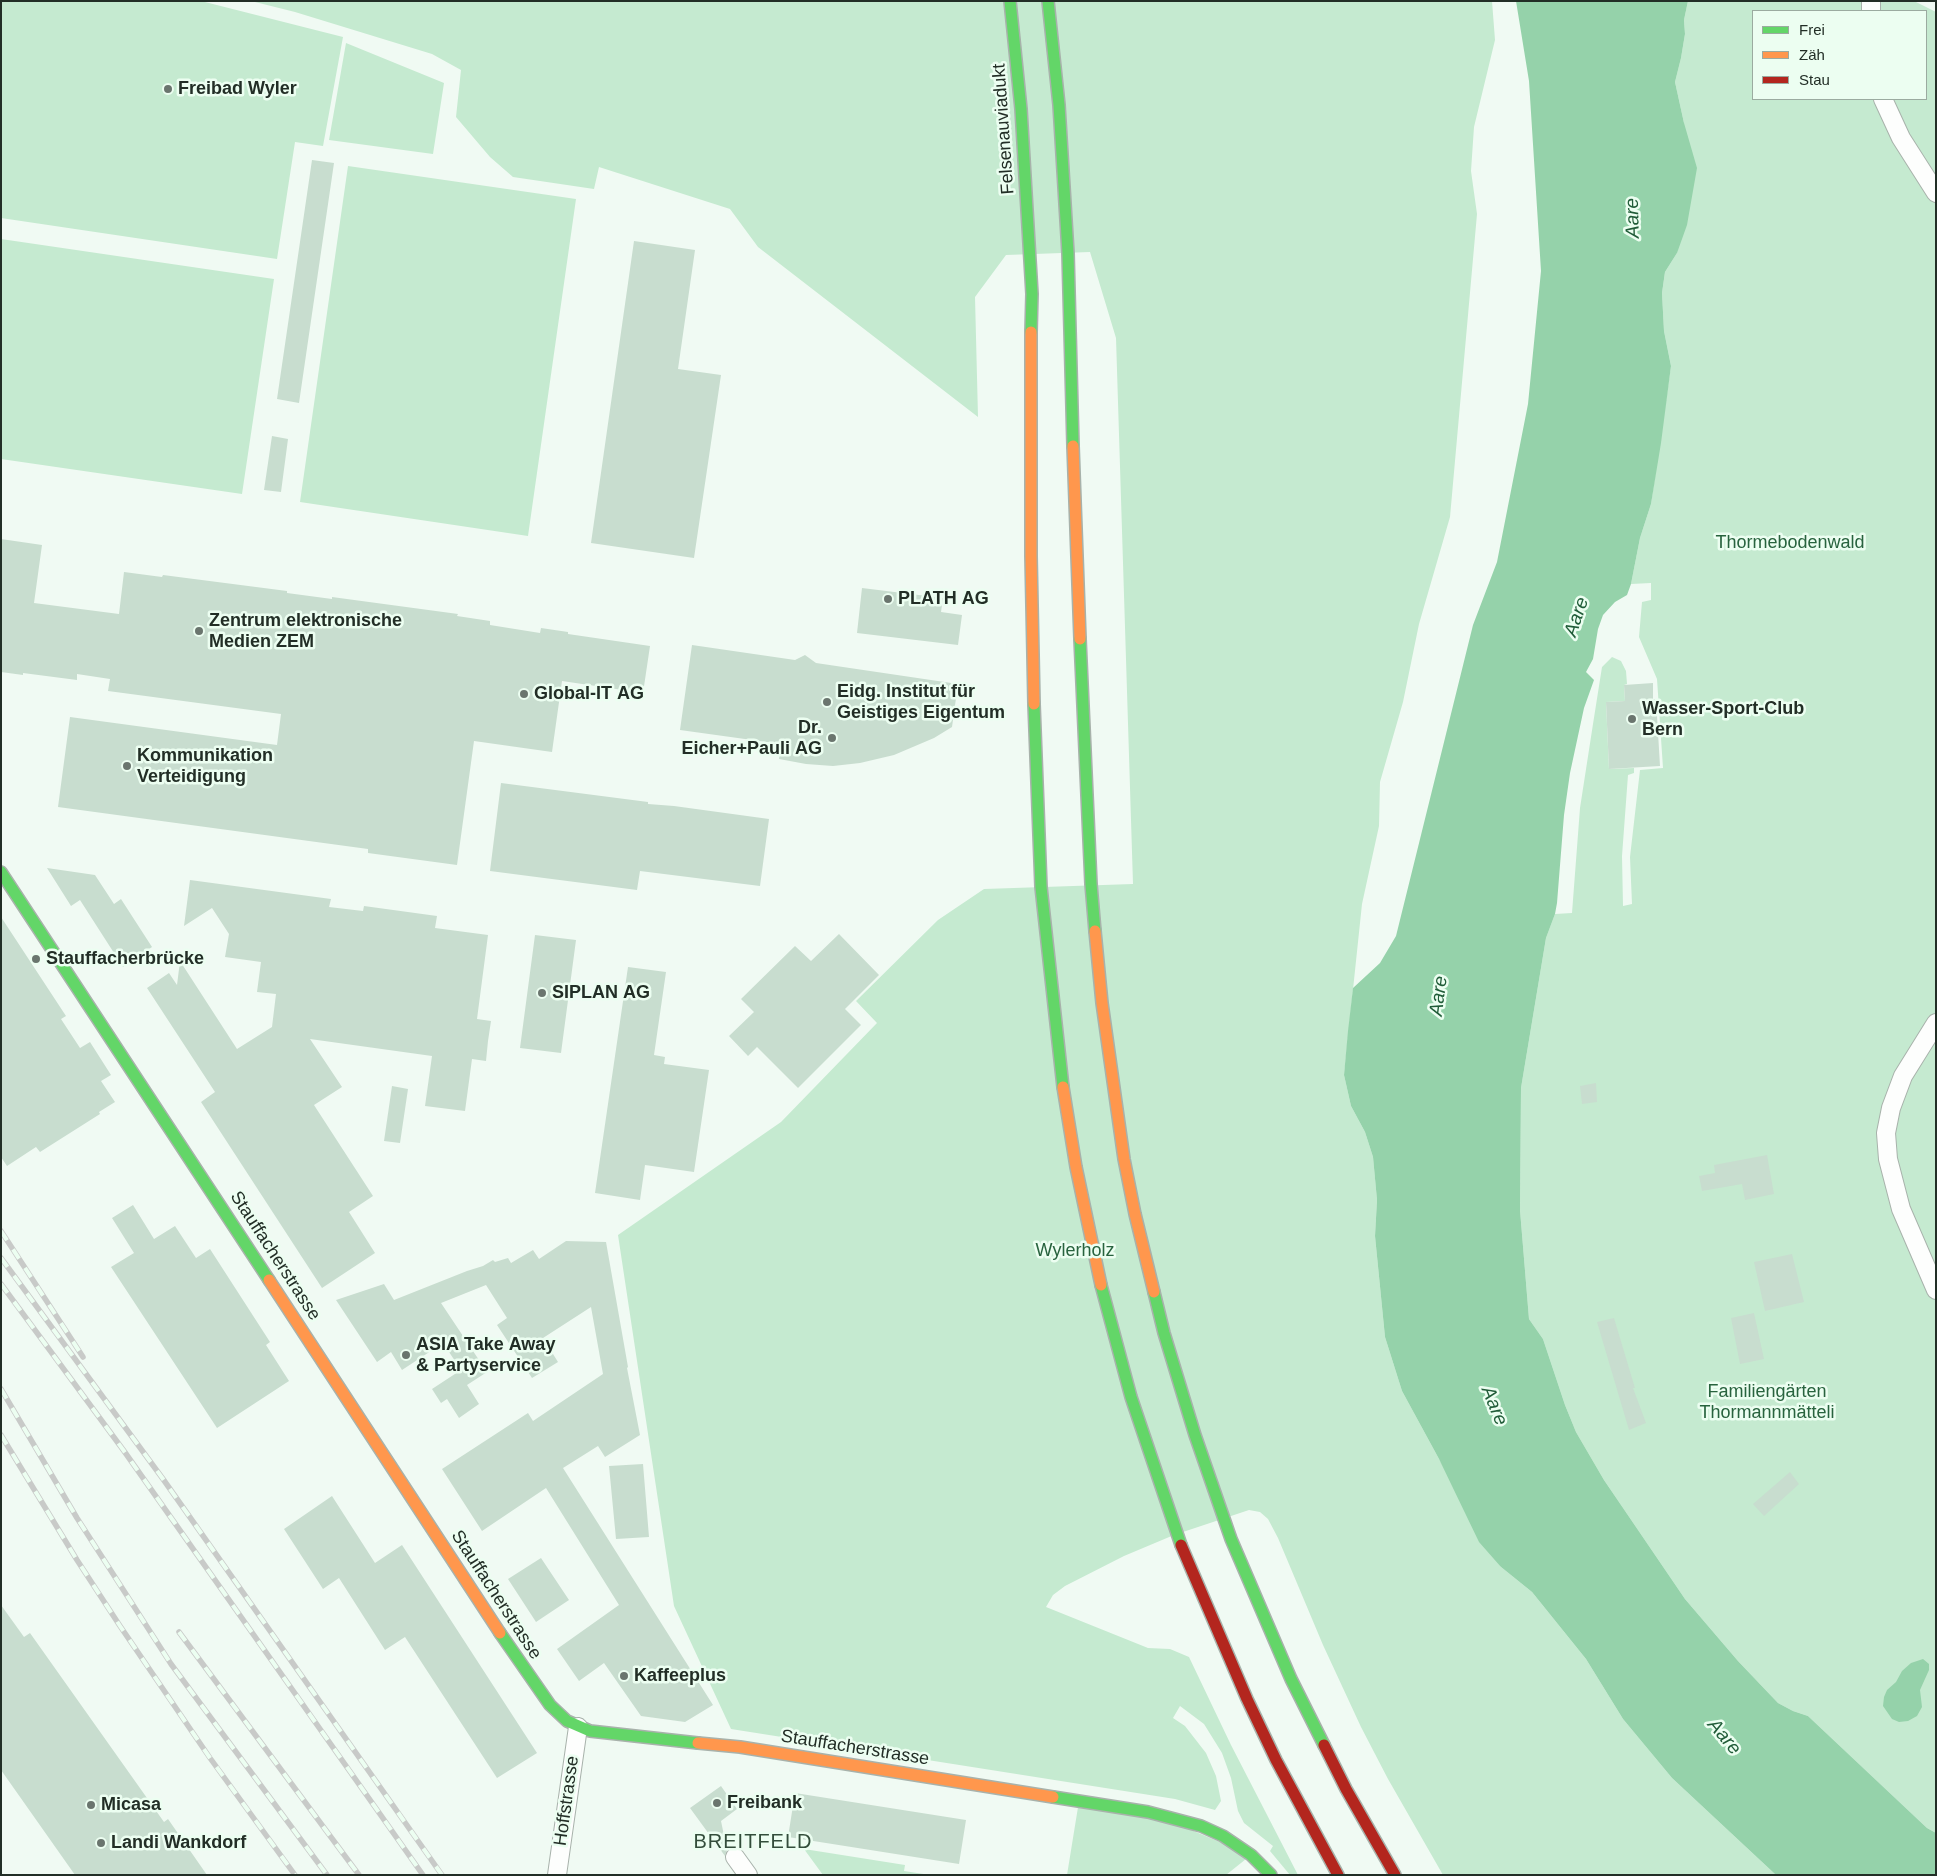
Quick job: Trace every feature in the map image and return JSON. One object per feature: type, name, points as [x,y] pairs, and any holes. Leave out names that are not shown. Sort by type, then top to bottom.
[{"type":"main road","name":"Felsenauviadukt","points":[[1010,1],[1021,109],[1030,254],[1032,320],[1030,410],[1033,659],[1041,887],[1059,1059],[1087,1222],[1100,1280],[1131,1397],[1185,1556],[1246,1699],[1276,1760],[1338,1875]]},
{"type":"main road","points":[[1048,1],[1060,114],[1068,252],[1075,529],[1091,884],[1108,1053],[1124,1159],[1160,1315],[1179,1384],[1231,1538],[1295,1688],[1346,1789],[1395,1875]]},
{"type":"main road","name":"Stauffacherstrasse","points":[[1,872],[532,1681],[557,1713],[578,1727],[600,1732],[748,1748],[1148,1812],[1202,1826],[1224,1836],[1251,1855],[1272,1875]]},
{"type":"street","points":[[1883,100],[1901,138],[1936,193]]},
{"type":"street","points":[[1936,1023],[1903,1076],[1891,1108],[1886,1133],[1888,1160],[1901,1209],[1936,1290]]},
{"type":"street","name":"Hoffstrasse","points":[[557,1875],[578,1727]]},
{"type":"street","points":[[735,1857],[748,1875]]},
{"type":"green space","name":"Freibad Wyler","points":[[1,1],[201,1],[343,37],[323,146],[295,142],[277,259],[1,218]]},
{"type":"green space","name":"Wylerholz","points":[[251,1],[1492,1],[1495,40],[1474,127],[1471,171],[1477,214],[1450,517],[1419,624],[1403,702],[1380,782],[1379,826],[1362,904],[1344,1075],[1351,1106],[1365,1132],[1373,1157],[1377,1200],[1375,1236],[1385,1337],[1402,1391],[1501,1567],[1532,1592],[1586,1659],[1623,1719],[1672,1778],[1776,1875],[1443,1875],[1388,1779],[1361,1727],[1268,1519],[1260,1512],[1249,1510],[1174,1535],[1124,1556],[1065,1586],[1053,1595],[1046,1607],[1148,1648],[1170,1649],[1189,1657],[1231,1745],[1298,1875],[1290,1875],[1270,1851],[1273,1846],[1244,1823],[1238,1811],[1231,1778],[1222,1753],[1204,1724],[1180,1706],[1173,1718],[1185,1726],[1206,1753],[1216,1776],[1221,1801],[1215,1810],[1175,1799],[731,1729],[674,1606],[618,1235],[781,1122],[877,1023],[856,1001],[938,920],[984,889],[1133,884],[1116,338],[1090,252],[1006,255],[975,297],[978,417],[758,247],[730,209],[599,167],[594,189],[513,177],[490,157],[456,117],[461,70],[432,54],[295,12]]},
{"type":"green space","points":[[1688,1],[1914,1],[1936,12],[1936,1833],[1927,1828],[1808,1716],[1778,1703],[1738,1661],[1685,1599],[1604,1480],[1576,1432],[1543,1339],[1529,1319],[1520,1210],[1521,1088],[1546,938],[1555,914],[1572,913],[1580,808],[1593,724],[1602,667],[1612,657],[1621,661],[1626,671],[1627,684],[1624,685],[1625,701],[1606,702],[1609,769],[1634,768],[1634,773],[1628,775],[1622,856],[1623,906],[1632,904],[1630,857],[1640,770],[1663,768],[1657,679],[1639,637],[1642,602],[1651,600],[1651,583],[1631,584],[1640,538],[1651,504],[1671,366],[1664,331],[1662,293],[1665,272],[1677,253],[1684,123],[1675,82],[1685,34],[1684,20]]},
{"type":"green space","points":[[346,43],[444,83],[433,154],[329,140]]},
{"type":"green space","points":[[348,166],[576,199],[528,536],[300,502]]},
{"type":"green space","points":[[1,239],[274,279],[242,494],[1,459]]},
{"type":"green space","points":[[1079,1801],[1148,1812],[1251,1855],[1226,1875],[1067,1875]]},
{"type":"green space","points":[[804,1849],[905,1865],[904,1871],[930,1875],[823,1875]]},
{"type":"water","name":"Aare","points":[[1516,1],[1688,1],[1684,20],[1685,34],[1675,82],[1697,168],[1687,225],[1677,253],[1665,272],[1662,293],[1664,331],[1671,366],[1651,504],[1640,538],[1627,595],[1615,602],[1603,615],[1598,629],[1593,659],[1586,672],[1594,680],[1584,708],[1570,773],[1564,815],[1557,903],[1546,938],[1521,1088],[1520,1210],[1529,1319],[1543,1339],[1576,1432],[1604,1480],[1685,1599],[1738,1661],[1778,1703],[1808,1716],[1927,1828],[1936,1833],[1936,1875],[1776,1875],[1672,1778],[1623,1719],[1586,1659],[1532,1592],[1501,1567],[1479,1542],[1439,1459],[1402,1391],[1385,1337],[1375,1236],[1377,1200],[1373,1157],[1365,1132],[1351,1106],[1344,1075],[1348,1031],[1353,988],[1380,963],[1396,936],[1473,625],[1497,562],[1528,404],[1541,271],[1529,81]]},
{"type":"water","points":[[1923,1659],[1929,1664],[1929,1670],[1920,1690],[1922,1707],[1917,1716],[1908,1721],[1899,1722],[1892,1719],[1883,1706],[1887,1690],[1911,1663]]},
{"type":"building","points":[[312,160],[334,163],[299,403],[277,399]]},
{"type":"building","points":[[634,241],[695,250],[678,369],[721,375],[694,558],[591,543]]},
{"type":"building","points":[[272,436],[288,439],[281,492],[264,490]]},
{"type":"building","points":[[1,539],[42,545],[34,603],[119,614],[124,572],[162,577],[163,575],[287,591],[287,593],[332,599],[332,597],[458,614],[457,616],[490,621],[490,625],[540,633],[541,628],[568,632],[568,634],[650,646],[643,693],[562,681],[552,752],[474,741],[457,865],[368,853],[368,849],[58,807],[70,717],[277,745],[281,714],[108,691],[110,679],[77,674],[77,680],[1,672]]},
{"type":"building","points":[[862,588],[943,598],[941,612],[962,615],[958,645],[857,633]]},
{"type":"building","points":[[692,645],[795,660],[805,655],[816,663],[958,684],[952,727],[934,738],[894,755],[860,763],[833,766],[779,759],[781,744],[680,730]]},
{"type":"building","name":"Wasser-Sport-Club Bern","points":[[1653,683],[1653,699],[1656,699],[1660,766],[1609,769],[1606,702],[1625,701],[1624,685]]},
{"type":"building","points":[[501,783],[769,819],[760,886],[640,871],[637,890],[490,871]]},
{"type":"building","points":[[47,868],[95,875],[114,904],[121,899],[152,947],[123,967],[80,900],[71,906]]},
{"type":"building","points":[[190,880],[331,899],[329,907],[363,911],[364,906],[437,916],[435,928],[488,935],[477,1019],[491,1021],[486,1061],[472,1059],[465,1111],[425,1106],[432,1056],[310,1039],[342,1087],[314,1105],[373,1196],[349,1212],[375,1253],[322,1288],[201,1102],[215,1092],[147,988],[169,973],[177,985],[180,961],[237,1049],[272,1027],[276,994],[257,992],[261,962],[225,957],[229,934],[212,908],[184,926]]},
{"type":"building","points":[[1,917],[66,1016],[61,1019],[80,1048],[90,1042],[111,1075],[101,1081],[115,1102],[99,1112],[100,1114],[40,1152],[36,1147],[7,1166],[1,1157]]},
{"type":"building","points":[[839,934],[879,975],[845,1009],[861,1025],[798,1088],[757,1047],[748,1056],[729,1036],[754,1012],[741,999],[795,946],[811,961]]},
{"type":"building","points":[[535,935],[576,940],[561,1053],[520,1048]]},
{"type":"building","points":[[628,967],[666,972],[654,1055],[665,1057],[664,1064],[709,1070],[694,1172],[645,1165],[640,1200],[595,1193]]},
{"type":"building","points":[[1596,1083],[1597,1102],[1582,1104],[1580,1086]]},
{"type":"building","points":[[392,1086],[408,1089],[400,1143],[384,1141]]},
{"type":"building","points":[[1767,1155],[1774,1194],[1745,1200],[1742,1184],[1702,1191],[1699,1176],[1715,1173],[1714,1165]]},
{"type":"building","points":[[133,1205],[154,1239],[175,1226],[196,1258],[210,1249],[270,1342],[266,1345],[289,1381],[217,1428],[111,1267],[134,1253],[112,1218]]},
{"type":"building","points":[[566,1241],[606,1242],[640,1435],[605,1457],[598,1446],[563,1468],[713,1705],[685,1722],[641,1716],[604,1663],[579,1681],[557,1649],[619,1605],[546,1488],[482,1531],[442,1469],[528,1413],[533,1421],[603,1374],[591,1307],[543,1338],[558,1362],[532,1378],[497,1325],[507,1318],[486,1285],[441,1303],[487,1372],[467,1385],[479,1404],[459,1418],[447,1399],[441,1403],[432,1389],[461,1370],[443,1343],[402,1370],[391,1352],[377,1362],[336,1300],[384,1284],[394,1300],[483,1266],[493,1260],[495,1262],[508,1258],[511,1263],[533,1250],[539,1259]]},
{"type":"building","points":[[1792,1254],[1804,1302],[1765,1311],[1754,1262]]},
{"type":"building","points":[[1754,1313],[1764,1359],[1740,1364],[1731,1318]]},
{"type":"building","points":[[1614,1318],[1635,1388],[1633,1388],[1646,1423],[1629,1430],[1597,1322]]},
{"type":"building","points":[[643,1464],[649,1537],[616,1539],[609,1466]]},
{"type":"building","points":[[1790,1472],[1799,1484],[1764,1516],[1753,1504]]},
{"type":"building","points":[[332,1496],[375,1563],[402,1545],[537,1753],[497,1778],[405,1637],[385,1650],[339,1578],[323,1589],[284,1529]]},
{"type":"building","points":[[541,1558],[569,1600],[536,1622],[508,1579]]},
{"type":"building","points":[[1,1605],[24,1637],[30,1633],[164,1822],[168,1819],[207,1875],[75,1875],[1,1770]]},
{"type":"building","points":[[721,1786],[737,1809],[721,1821],[727,1850],[725,1856],[690,1808]]},
{"type":"building","points":[[795,1793],[966,1820],[959,1864],[788,1837]]},
{"type":"railway","points":[[1,1231],[83,1357]]},
{"type":"railway","points":[[1,1258],[163,1479],[442,1875]]},
{"type":"railway","points":[[1,1284],[124,1451],[423,1875]]},
{"type":"railway","points":[[1,1389],[77,1518],[171,1664],[327,1875]]},
{"type":"railway","points":[[1,1435],[77,1560],[120,1626],[210,1758],[295,1875]]},
{"type":"railway","points":[[179,1632],[359,1875]]},
{"type":"traffic: fast","points":[[1010,1],[1021,109],[1032,294],[1031,332]]},
{"type":"traffic: fast","points":[[1048,1],[1059,105],[1068,253],[1073,446]]},
{"type":"traffic: fast","points":[[1080,639],[1091,884],[1095,931]]},
{"type":"traffic: fast","points":[[1034,704],[1041,887],[1063,1087]]},
{"type":"traffic: fast","points":[[1,872],[269,1280]]},
{"type":"traffic: fast","points":[[1101,1285],[1131,1397],[1181,1545]]},
{"type":"traffic: fast","points":[[1154,1292],[1164,1333],[1195,1435],[1231,1539],[1291,1679],[1324,1745]]},
{"type":"traffic: fast","points":[[500,1633],[550,1705],[567,1721],[590,1731],[698,1743]]},
{"type":"traffic: fast","points":[[1053,1797],[1148,1812],[1201,1826],[1223,1836],[1251,1855],[1271,1875]]},
{"type":"traffic: slow","points":[[1031,332],[1031,556],[1034,704]]},
{"type":"traffic: slow","points":[[1073,446],[1080,639]]},
{"type":"traffic: slow","points":[[1095,931],[1102,1003],[1124,1159],[1154,1292]]},
{"type":"traffic: slow","points":[[1063,1087],[1076,1167],[1101,1285]]},
{"type":"traffic: slow","points":[[269,1280],[500,1633]]},
{"type":"traffic: slow","points":[[698,1743],[740,1747],[1053,1797]]},
{"type":"traffic: jam","points":[[1181,1545],[1247,1699],[1276,1760],[1338,1875]]},
{"type":"traffic: jam","points":[[1324,1745],[1346,1789],[1395,1875]]},
{"type":"place","name":"Freibad Wyler","points":[[168,89]]},
{"type":"place","name":"PLATH AG","points":[[888,599]]},
{"type":"place","name":"Zentrum elektronische Medien ZEM","points":[[199,631]]},
{"type":"place","name":"Global-IT AG","points":[[524,694]]},
{"type":"place","name":"Eidg. Institut für Geistiges Eigentum","points":[[827,702]]},
{"type":"place","name":"Wasser-Sport-Club Bern","points":[[1632,719]]},
{"type":"place","name":"Dr. Eicher+Pauli AG","points":[[832,738]]},
{"type":"place","name":"Kommunikation Verteidigung","points":[[127,766]]},
{"type":"place","name":"Stauffacherbrücke","points":[[36,959]]},
{"type":"place","name":"SIPLAN AG","points":[[542,993]]},
{"type":"place","name":"ASIA Take Away & Partyservice","points":[[406,1355]]},
{"type":"place","name":"Kaffeeplus","points":[[624,1676]]},
{"type":"place","name":"Freibank","points":[[717,1803]]},
{"type":"place","name":"Micasa","points":[[91,1805]]},
{"type":"place","name":"Landi Wankdorf","points":[[101,1843]]},
{"type":"district","name":"BREITFELD","points":[[753,1842]]},
{"type":"park label","name":"Thormebodenwald","points":[[1790,543]]},
{"type":"park label","name":"Familiengärten Thormannmätteli","points":[[1767,1402]]}]
